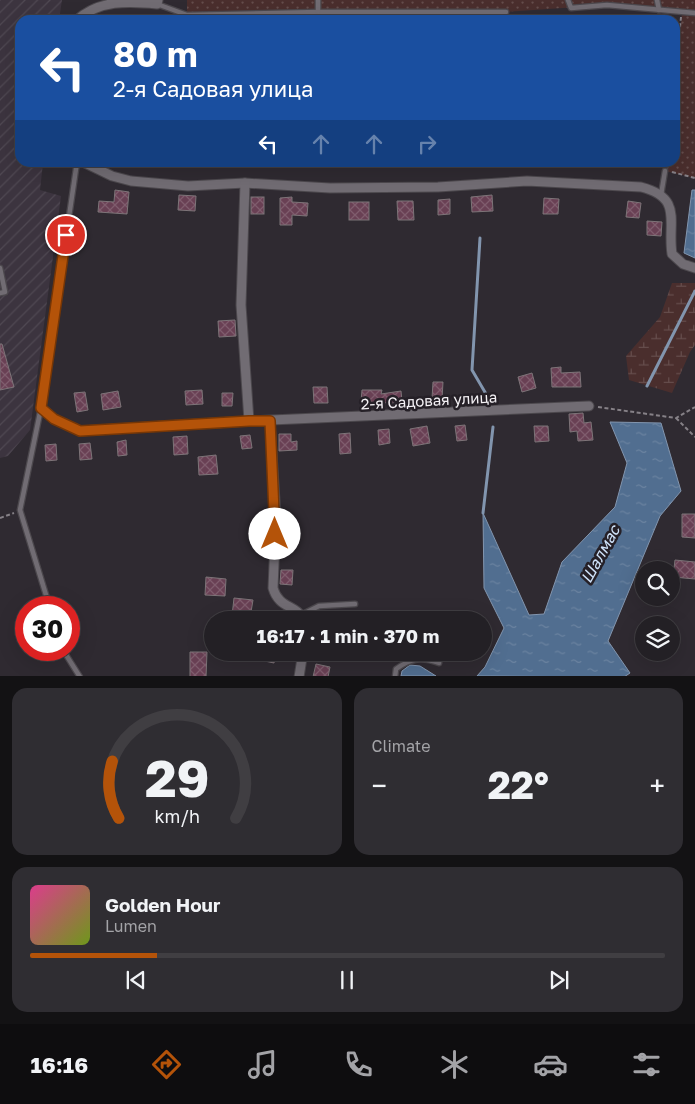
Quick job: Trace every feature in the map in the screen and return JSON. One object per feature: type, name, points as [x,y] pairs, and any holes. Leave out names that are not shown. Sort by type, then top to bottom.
[{"type":"street","points":[[82,15],[90,8],[117,1],[157,2]]},
{"type":"street","points":[[93,167],[112,176],[131,181],[188,186],[245,183],[330,188],[438,187],[527,181],[641,187],[654,190],[668,203],[671,213],[672,254],[683,264],[695,268]]},
{"type":"street","points":[[245,183],[241,305],[249,421]]},
{"type":"street","name":"2-я Садовая улица","points":[[41,408],[54,419],[80,431],[249,421],[589,406]]},
{"type":"street","points":[[270,421],[276,517],[273,588],[280,602],[297,611]]},
{"type":"street","points":[[299,676],[302,661]]},
{"type":"lane","points":[[318,0],[318,12]]},
{"type":"lane","points":[[568,0],[571,8],[607,3],[695,13]]},
{"type":"lane","points":[[657,0],[659,10]]},
{"type":"lane","points":[[157,2],[187,15],[318,12],[506,12]]},
{"type":"lane","points":[[46,596],[20,510],[41,408],[76,167]]},
{"type":"lane","points":[[661,195],[665,171]]},
{"type":"lane","points":[[0,268],[5,292],[0,293]]},
{"type":"lane","points":[[311,611],[319,606],[355,604]]},
{"type":"lane","points":[[395,676],[396,669],[407,661],[427,659],[439,663]]},
{"type":"lane","points":[[70,661],[80,676]]},
{"type":"path","points":[[680,32],[682,13]]},
{"type":"path","points":[[665,171],[695,178]]},
{"type":"path","points":[[589,406],[676,418],[695,437]]},
{"type":"path","points":[[676,418],[695,407]]},
{"type":"path","points":[[0,518],[20,510]]},
{"type":"shaded area","points":[[0,0],[62,0],[60,15],[15,15],[15,167],[43,167],[40,190],[61,196],[30,430],[8,456],[0,458]]},
{"type":"green space","points":[[187,0],[695,0],[695,178],[665,171],[666,167],[680,167],[680,32],[682,13],[607,5],[506,12],[187,15]]},
{"type":"green space","points":[[672,283],[695,283],[695,345],[672,393],[629,380],[626,356],[660,317]]},
{"type":"water","points":[[692,190],[695,190],[695,258],[684,253]]},
{"type":"water","points":[[610,422],[661,423],[681,491],[660,516],[641,561],[635,561],[635,576],[608,641],[630,673],[626,676],[477,676],[488,661],[492,661],[492,653],[504,628],[484,588],[483,513],[529,615],[544,614],[562,562],[615,507],[627,463]]},
{"type":"water","points":[[410,665],[420,666],[436,676],[401,676],[402,671]]},
{"type":"building","points":[[115,190],[129,192],[127,214],[98,212],[99,201],[114,202]]},
{"type":"building","points":[[179,195],[196,196],[195,211],[178,210]]},
{"type":"building","points":[[492,195],[493,211],[472,212],[471,197]]},
{"type":"building","points":[[251,197],[264,197],[264,214],[251,214]]},
{"type":"building","points":[[292,197],[292,202],[308,203],[307,216],[292,215],[292,225],[280,225],[280,198]]},
{"type":"building","points":[[544,198],[559,199],[558,214],[543,214]]},
{"type":"building","points":[[450,199],[450,214],[438,215],[438,200]]},
{"type":"building","points":[[397,201],[413,201],[414,220],[398,220]]},
{"type":"building","points":[[628,201],[641,203],[639,218],[626,217]]},
{"type":"building","points":[[349,202],[369,202],[369,220],[349,220]]},
{"type":"building","points":[[647,221],[662,222],[661,236],[647,235]]},
{"type":"building","points":[[235,320],[236,336],[219,337],[218,321]]},
{"type":"building","points":[[0,344],[2,344],[14,387],[0,390]]},
{"type":"building","points":[[561,367],[561,373],[580,372],[581,387],[552,387],[551,368]]},
{"type":"building","points":[[532,373],[536,388],[522,392],[518,377]]},
{"type":"building","points":[[433,382],[443,382],[442,399],[432,399]]},
{"type":"building","points":[[313,387],[327,387],[328,403],[314,403]]},
{"type":"building","points":[[202,390],[203,404],[186,405],[185,391]]},
{"type":"building","points":[[362,390],[382,390],[381,394],[401,391],[402,401],[393,403],[361,402]]},
{"type":"building","points":[[118,391],[121,407],[103,410],[101,394]]},
{"type":"building","points":[[85,392],[88,410],[77,412],[74,393]]},
{"type":"building","points":[[222,393],[233,393],[232,406],[222,406]]},
{"type":"building","points":[[583,413],[584,423],[591,422],[593,440],[578,441],[577,431],[570,432],[569,414]]},
{"type":"building","points":[[465,425],[467,440],[457,441],[455,426]]},
{"type":"building","points":[[427,426],[430,443],[413,446],[410,429]]},
{"type":"building","points":[[534,426],[548,426],[549,441],[535,442]]},
{"type":"building","points":[[389,429],[390,443],[379,445],[378,430]]},
{"type":"building","points":[[350,433],[351,453],[340,454],[339,434]]},
{"type":"building","points":[[279,434],[291,434],[291,442],[297,441],[297,450],[279,451]]},
{"type":"building","points":[[250,435],[252,448],[242,449],[240,436]]},
{"type":"building","points":[[187,436],[188,454],[174,455],[173,437]]},
{"type":"building","points":[[126,440],[127,455],[118,456],[117,442]]},
{"type":"building","points":[[90,443],[92,459],[80,460],[79,444]]},
{"type":"building","points":[[56,444],[57,460],[46,461],[45,445]]},
{"type":"building","points":[[216,455],[218,474],[199,475],[198,457]]},
{"type":"building","points":[[682,514],[695,514],[695,538],[682,537]]},
{"type":"building","points":[[675,560],[695,562],[695,579],[680,578],[680,561]]},
{"type":"building","points":[[281,570],[293,570],[292,585],[280,584]]},
{"type":"building","points":[[206,577],[226,579],[225,596],[205,595]]},
{"type":"building","points":[[234,598],[253,600],[251,611],[233,611]]},
{"type":"building","points":[[190,652],[204,652],[204,661],[207,661],[206,676],[190,676]]},
{"type":"building","points":[[316,664],[330,667],[328,676],[313,676]]},
{"type":"waterway","points":[[480,238],[472,370],[489,399]]},
{"type":"waterway","name":"Шалмас","points":[[647,386],[695,291]]},
{"type":"waterway","points":[[483,513],[493,427]]},
{"type":"route","points":[[66,235],[41,408],[54,419],[80,431],[270,421],[276,517],[275,534]]}]
